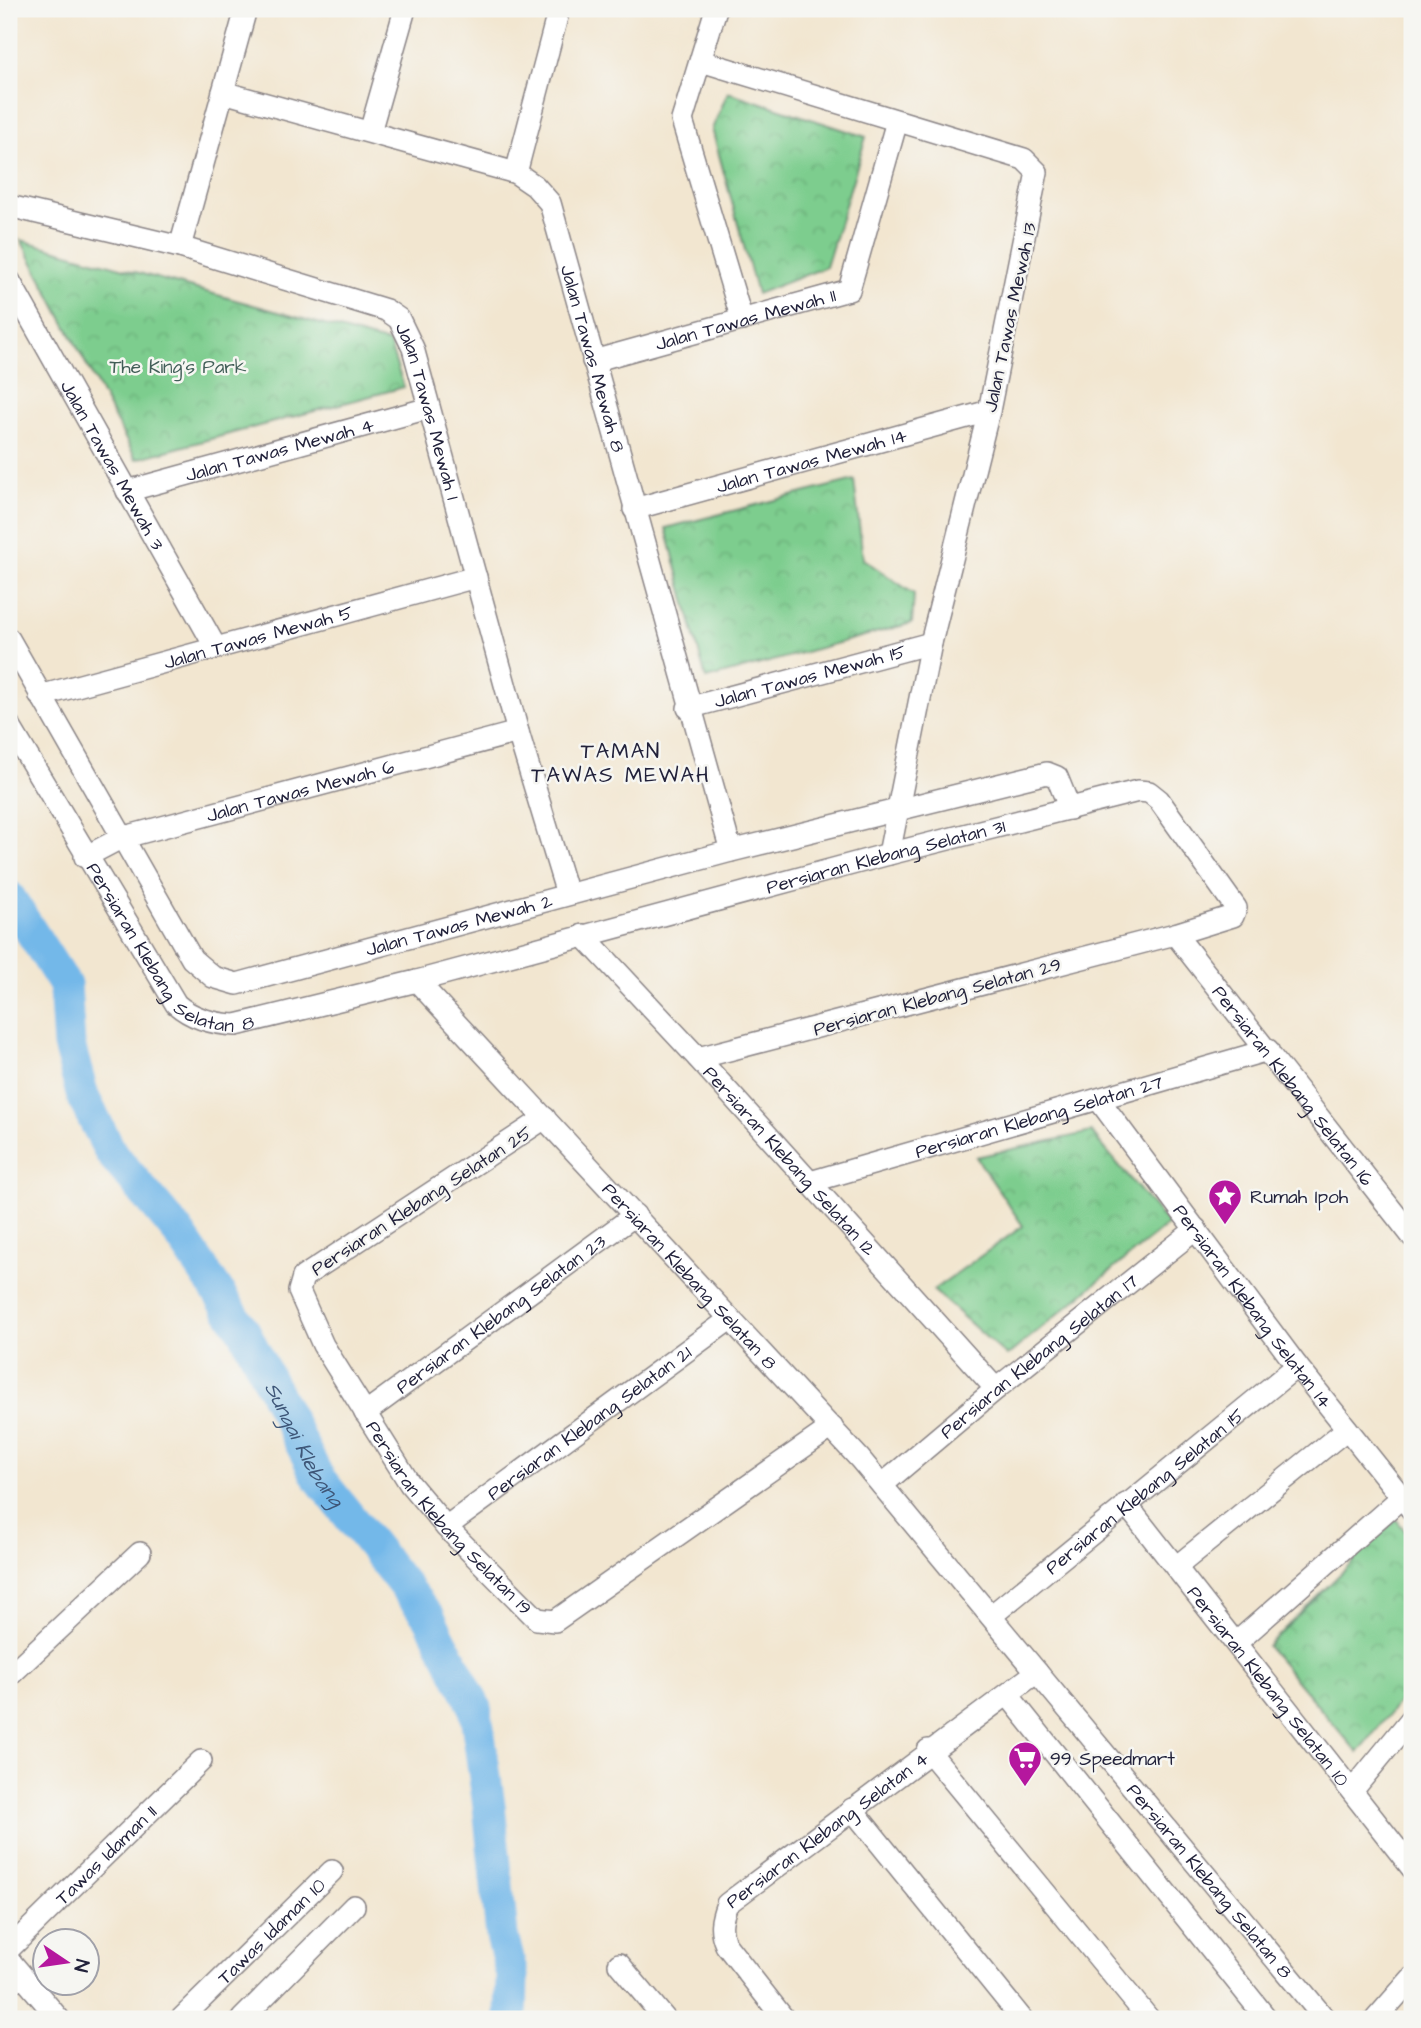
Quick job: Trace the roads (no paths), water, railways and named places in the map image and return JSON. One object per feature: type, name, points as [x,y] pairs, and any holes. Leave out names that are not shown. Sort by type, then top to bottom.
[{"type":"street","points":[[180,247],[247,9]]},
{"type":"street","points":[[370,132],[405,9]]},
{"type":"street","points":[[516,173],[559,9]]},
{"type":"street","points":[[716,9],[682,120],[742,320]]},
{"type":"street","name":"Jalan Tawas Mewah 13","points":[[701,61],[1028,161],[1037,172],[989,411],[931,643],[889,854]]},
{"type":"street","name":"Jalan Tawas Mewah 8","points":[[223,92],[516,173],[535,186],[550,203],[688,708],[731,851]]},
{"type":"street","name":"Jalan Tawas Mewah 11","points":[[593,361],[849,290],[897,121]]},
{"type":"street","name":"Jalan Tawas Mewah 1","points":[[9,206],[180,247],[386,310],[403,326],[429,408],[518,732],[567,894]]},
{"type":"street","name":"Jalan Tawas Mewah 3","points":[[9,280],[216,648]]},
{"type":"street","name":"Jalan Tawas Mewah 4","points":[[128,491],[429,408]]},
{"type":"street","name":"Jalan Tawas Mewah 14","points":[[634,509],[989,411]]},
{"type":"street","name":"Jalan Tawas Mewah 5","points":[[40,696],[476,577]]},
{"type":"street","name":"Jalan Tawas Mewah 2","points":[[9,639],[191,959],[214,977],[237,984],[731,851],[1047,773],[1059,780],[1070,809]]},
{"type":"street","name":"Jalan Tawas Mewah 15","points":[[688,708],[931,643]]},
{"type":"street","name":"Persiaran Klebang Selatan 8","points":[[9,725],[85,857],[176,1004],[198,1018],[236,1025],[417,981],[832,1427],[1325,2019]]},
{"type":"street","name":"Jalan Tawas Mewah 6","points":[[85,857],[121,838],[518,732]]},
{"type":"street","name":"Persiaran Klebang Selatan 31","points":[[417,981],[889,854],[1138,791],[1149,792],[1159,800],[1236,908],[1233,916],[1175,934]]},
{"type":"street","name":"Persiaran Klebang Selatan 16","points":[[1175,934],[1412,1237]]},
{"type":"street","name":"Persiaran Klebang Selatan 29","points":[[698,1058],[1175,934]]},
{"type":"street","name":"Persiaran Klebang Selatan 12","points":[[583,935],[698,1058],[996,1389]]},
{"type":"street","name":"Persiaran Klebang Selatan 27","points":[[810,1182],[1268,1050]]},
{"type":"street","name":"Persiaran Klebang Selatan 14","points":[[1100,1100],[1297,1366],[1407,1504]]},
{"type":"street","name":"Persiaran Klebang Selatan 25","points":[[299,1283],[303,1277],[545,1118]]},
{"type":"street","name":"Persiaran Klebang Selatan 23","points":[[365,1413],[635,1215]]},
{"type":"street","name":"Persiaran Klebang Selatan 17","points":[[882,1485],[996,1389],[1196,1229]]},
{"type":"street","name":"Persiaran Klebang Selatan 19","points":[[299,1283],[299,1292],[323,1345],[410,1484],[446,1527],[537,1619],[555,1621],[832,1427]]},
{"type":"street","name":"Persiaran Klebang Selatan 21","points":[[446,1527],[730,1319]]},
{"type":"street","name":"Persiaran Klebang Selatan 15","points":[[991,1616],[1297,1366]]},
{"type":"street","points":[[1176,1567],[1347,1429]]},
{"type":"street","name":"Persiaran Klebang Selatan 10","points":[[1126,1504],[1412,1868]]},
{"type":"street","points":[[1236,1643],[1407,1504]]},
{"type":"street","points":[[9,1676],[140,1553]]},
{"type":"street","name":"Persiaran Klebang Selatan 4","points":[[784,2019],[726,1945],[721,1933],[721,1919],[727,1904],[929,1750],[1037,1672]]},
{"type":"street","points":[[1007,1695],[1267,2019]]},
{"type":"street","points":[[1352,1791],[1412,1718]]},
{"type":"street","points":[[929,1750],[1149,2019]]},
{"type":"street","name":"Tawas Idaman 11","points":[[9,1950],[201,1761]]},
{"type":"street","points":[[852,1809],[1022,2019]]},
{"type":"street","name":"Tawas Idaman 10","points":[[181,2019],[332,1871]]},
{"type":"street","points":[[242,2019],[354,1906]]},
{"type":"street","points":[[9,1960],[60,2019]]},
{"type":"street","points":[[619,1964],[665,2019]]},
{"type":"street","points":[[1377,2019],[1412,1978]]},
{"type":"waterway","name":"Sungai Klebang","points":[[9,897],[65,985],[69,1045],[83,1097],[111,1153],[178,1232],[244,1331],[318,1477],[429,1617],[475,1707],[489,1806],[502,1936],[512,1975],[511,2019]]},
{"type":"place","name":"Rumah Ipoh","points":[[1225,1226]]},
{"type":"place","name":"99 Speedmart","points":[[1025,1788]]},
{"type":"district","name":"TAMAN TAWAS MEWAH","points":[[621,763]]},
{"type":"park label","name":"The King's Park","points":[[178,366]]}]
